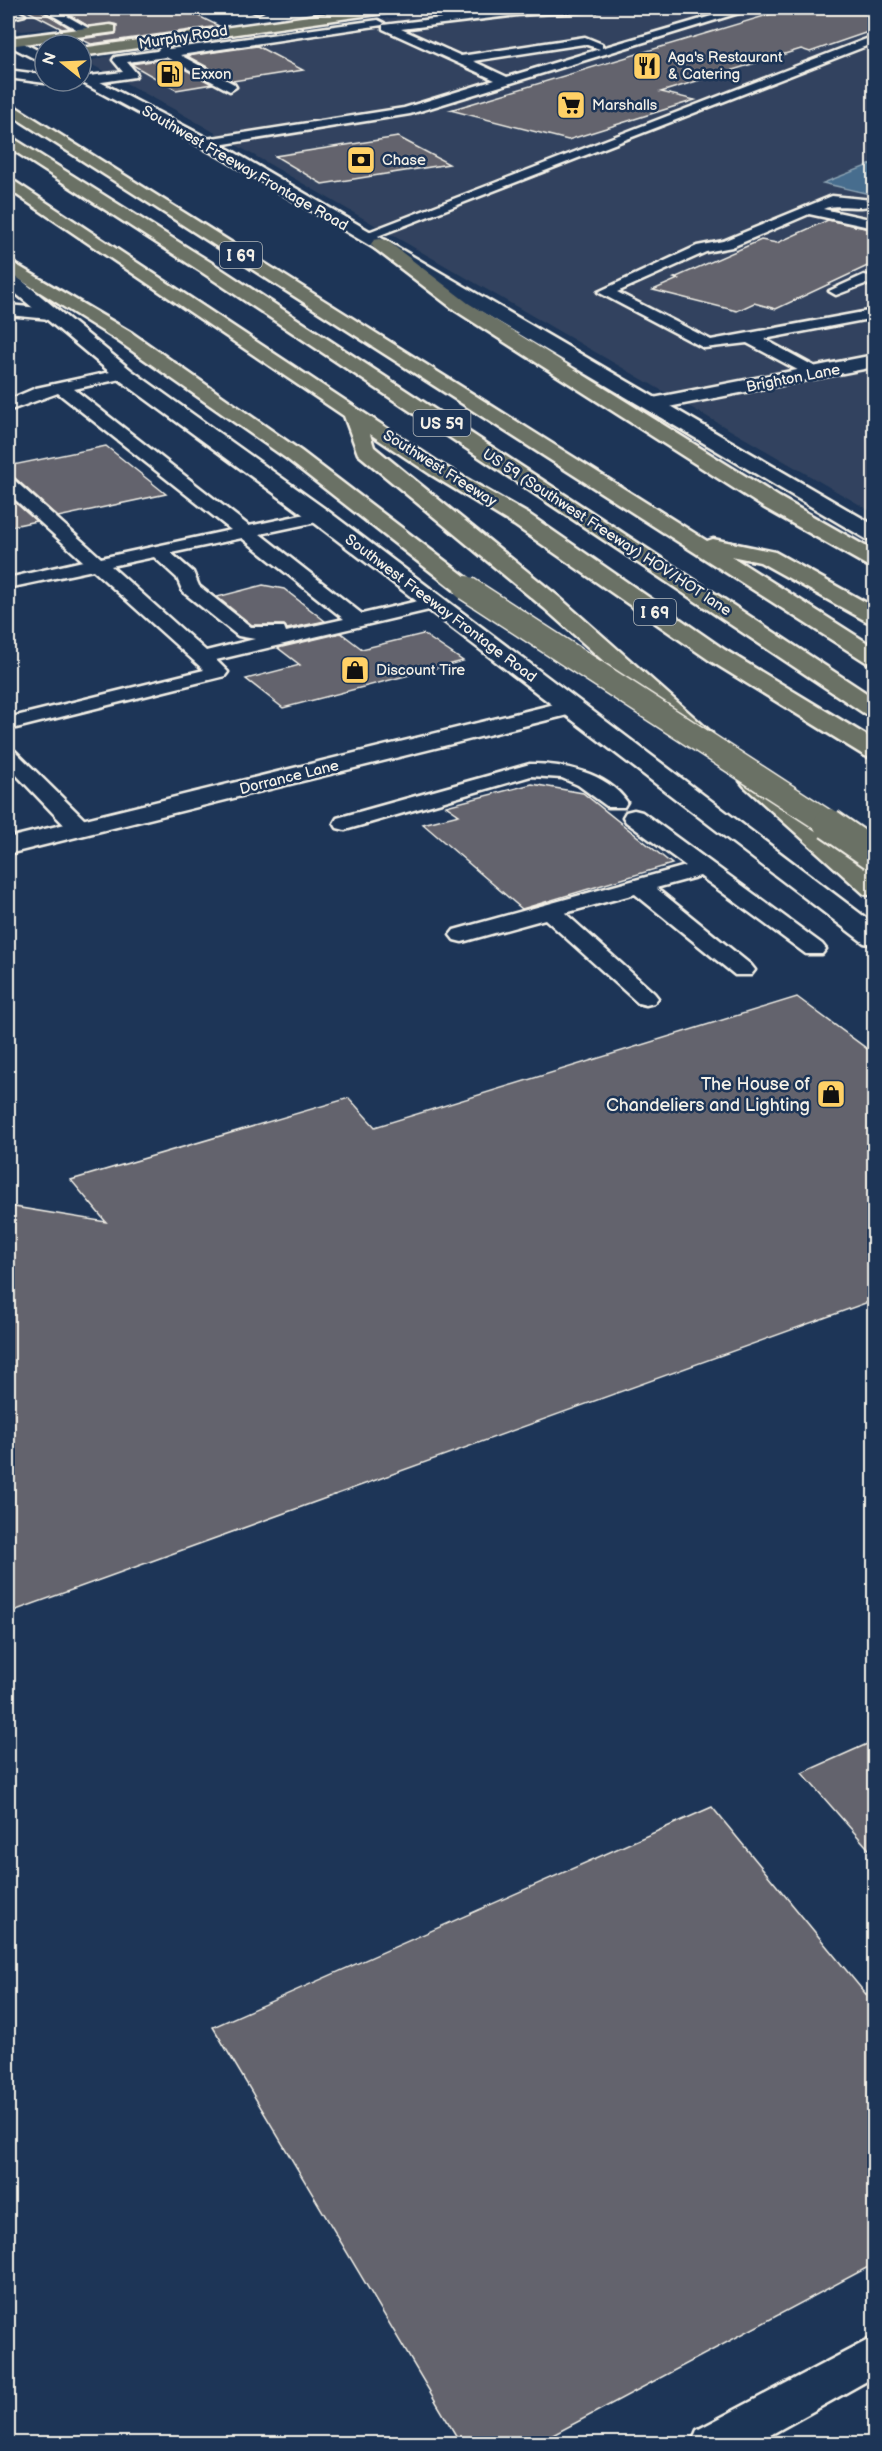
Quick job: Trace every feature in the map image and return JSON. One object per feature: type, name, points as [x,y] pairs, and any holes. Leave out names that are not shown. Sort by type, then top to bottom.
[{"type":"main road","points":[[217,32],[218,26],[237,19],[289,8]]},
{"type":"main road","name":"Murphy Road","points":[[93,49],[391,8]]},
{"type":"main road","name":"Murphy Road","points":[[236,13],[259,9]]},
{"type":"main road","name":"Murphy Road","points":[[9,41],[120,28]]},
{"type":"main road","points":[[9,41],[33,53]]},
{"type":"main road","points":[[8,62],[33,59]]},
{"type":"main road","points":[[8,74],[33,77]]},
{"type":"main road","name":"Southwest Freeway Frontage Road","points":[[93,84],[104,88],[206,143],[870,528]]},
{"type":"main road","name":"I 69","points":[[8,107],[874,657]]},
{"type":"main road","name":"US 59 (Southwest Freeway) HOV/HOT lane","points":[[8,140],[215,273],[874,709]]},
{"type":"main road","name":"Southwest Freeway","points":[[8,182],[437,470],[522,520],[717,655],[874,751]]},
{"type":"main road","points":[[372,240],[462,306],[771,502],[874,560]]},
{"type":"main road","points":[[8,265],[125,337],[294,455],[466,588],[808,808],[874,855]]},
{"type":"main road","name":"Southwest Freeway Frontage Road","points":[[8,278],[124,374],[320,516],[874,937]]},
{"type":"main road","name":"Brighton Lane","points":[[653,404],[874,361]]},
{"type":"main road","points":[[352,411],[365,450],[552,603],[874,888]]},
{"type":"main road","points":[[693,542],[767,556],[874,616]]},
{"type":"main road","name":"Dorrance Lane","points":[[8,846],[571,707]]},
{"type":"lane","points":[[93,78],[131,74],[119,60],[241,42],[382,25],[597,8]]},
{"type":"lane","points":[[206,143],[406,111],[749,8]]},
{"type":"lane","points":[[45,10],[89,32]]},
{"type":"lane","points":[[692,12],[710,20]]},
{"type":"lane","points":[[347,13],[382,25],[507,81]]},
{"type":"lane","points":[[436,20],[455,30]]},
{"type":"lane","points":[[217,32],[241,42]]},
{"type":"lane","points":[[372,240],[874,39]]},
{"type":"lane","points":[[458,60],[585,40],[608,50]]},
{"type":"lane","points":[[151,42],[167,54],[230,87]]},
{"type":"lane","points":[[484,44],[503,53]]},
{"type":"lane","points":[[867,203],[850,199],[832,200],[727,244],[702,249],[605,292],[709,345],[874,314]]},
{"type":"lane","points":[[808,210],[874,224]]},
{"type":"lane","points":[[836,291],[864,279],[874,282]]},
{"type":"lane","points":[[8,318],[15,311],[50,314]]},
{"type":"lane","points":[[758,336],[758,329],[783,316]]},
{"type":"lane","points":[[758,336],[815,373]]},
{"type":"lane","points":[[8,406],[42,391],[124,374]]},
{"type":"lane","points":[[61,387],[355,617]]},
{"type":"lane","points":[[8,484],[218,672],[8,724]]},
{"type":"lane","points":[[8,583],[246,534],[320,516]]},
{"type":"lane","points":[[159,552],[186,576],[190,588],[244,632],[274,632],[435,603]]},
{"type":"lane","points":[[201,658],[355,617]]},
{"type":"lane","points":[[8,755],[80,828]]},
{"type":"lane","points":[[345,823],[530,770],[553,770],[579,775],[616,802]]},
{"type":"lane","points":[[634,817],[813,949]]},
{"type":"lane","points":[[462,935],[703,868]]},
{"type":"lane","points":[[639,886],[743,970]]},
{"type":"lane","points":[[549,911],[646,998]]},
{"type":"lane","points":[[712,2444],[874,2356]]},
{"type":"shaded area","points":[[8,8],[246,8],[22,31],[8,29]]},
{"type":"shaded area","points":[[478,8],[874,8],[874,513],[179,112],[93,65],[93,60],[103,57],[255,34]]},
{"type":"shaded area","points":[[874,163],[874,195],[823,183]]},
{"type":"building","points":[[22,8],[38,8],[70,28],[62,29]]},
{"type":"building","points":[[57,8],[182,8],[219,26],[93,44],[93,37],[115,34],[117,25],[88,26]]},
{"type":"building","points":[[791,8],[874,8],[874,30],[810,52],[801,49],[661,92],[695,100],[568,140],[450,110]]},
{"type":"building","points":[[257,46],[303,70],[233,81],[187,56]]},
{"type":"building","name":"Exxon","points":[[166,59],[212,84],[176,90],[131,64]]},
{"type":"building","name":"Chase","points":[[398,137],[449,164],[322,184],[275,156]]},
{"type":"building","points":[[828,220],[874,230],[874,263],[776,309],[754,303],[737,311],[653,290],[678,279],[674,278],[761,240],[777,243]]},
{"type":"building","points":[[106,446],[166,494],[58,517],[15,478],[8,477],[8,466]]},
{"type":"building","points":[[8,496],[36,521],[8,527]]},
{"type":"building","points":[[263,585],[284,589],[325,621],[287,629],[284,625],[252,625],[217,597]]},
{"type":"building","name":"Discount Tire","points":[[341,633],[362,649],[423,634],[463,661],[283,708],[246,679],[300,665],[278,648]]},
{"type":"building","points":[[532,784],[583,793],[672,864],[522,909],[423,824],[459,815],[446,806]]},
{"type":"building","points":[[797,997],[874,1054],[874,1300],[8,1613],[8,1206],[106,1222],[71,1180],[349,1098],[375,1127]]},
{"type":"building","points":[[874,1741],[874,1855],[802,1773]]},
{"type":"building","points":[[712,1807],[874,2004],[874,2264],[536,2444],[461,2444],[213,2027]]},
{"type":"place","name":"Aga's Restaurant & Catering","points":[[647,66]]},
{"type":"place","name":"Exxon","points":[[170,74]]},
{"type":"place","name":"Marshalls","points":[[571,105]]},
{"type":"place","name":"Chase","points":[[361,160]]},
{"type":"place","name":"Discount Tire","points":[[355,670]]},
{"type":"place","name":"The House of Chandeliers and Lighting","points":[[831,1094]]}]
